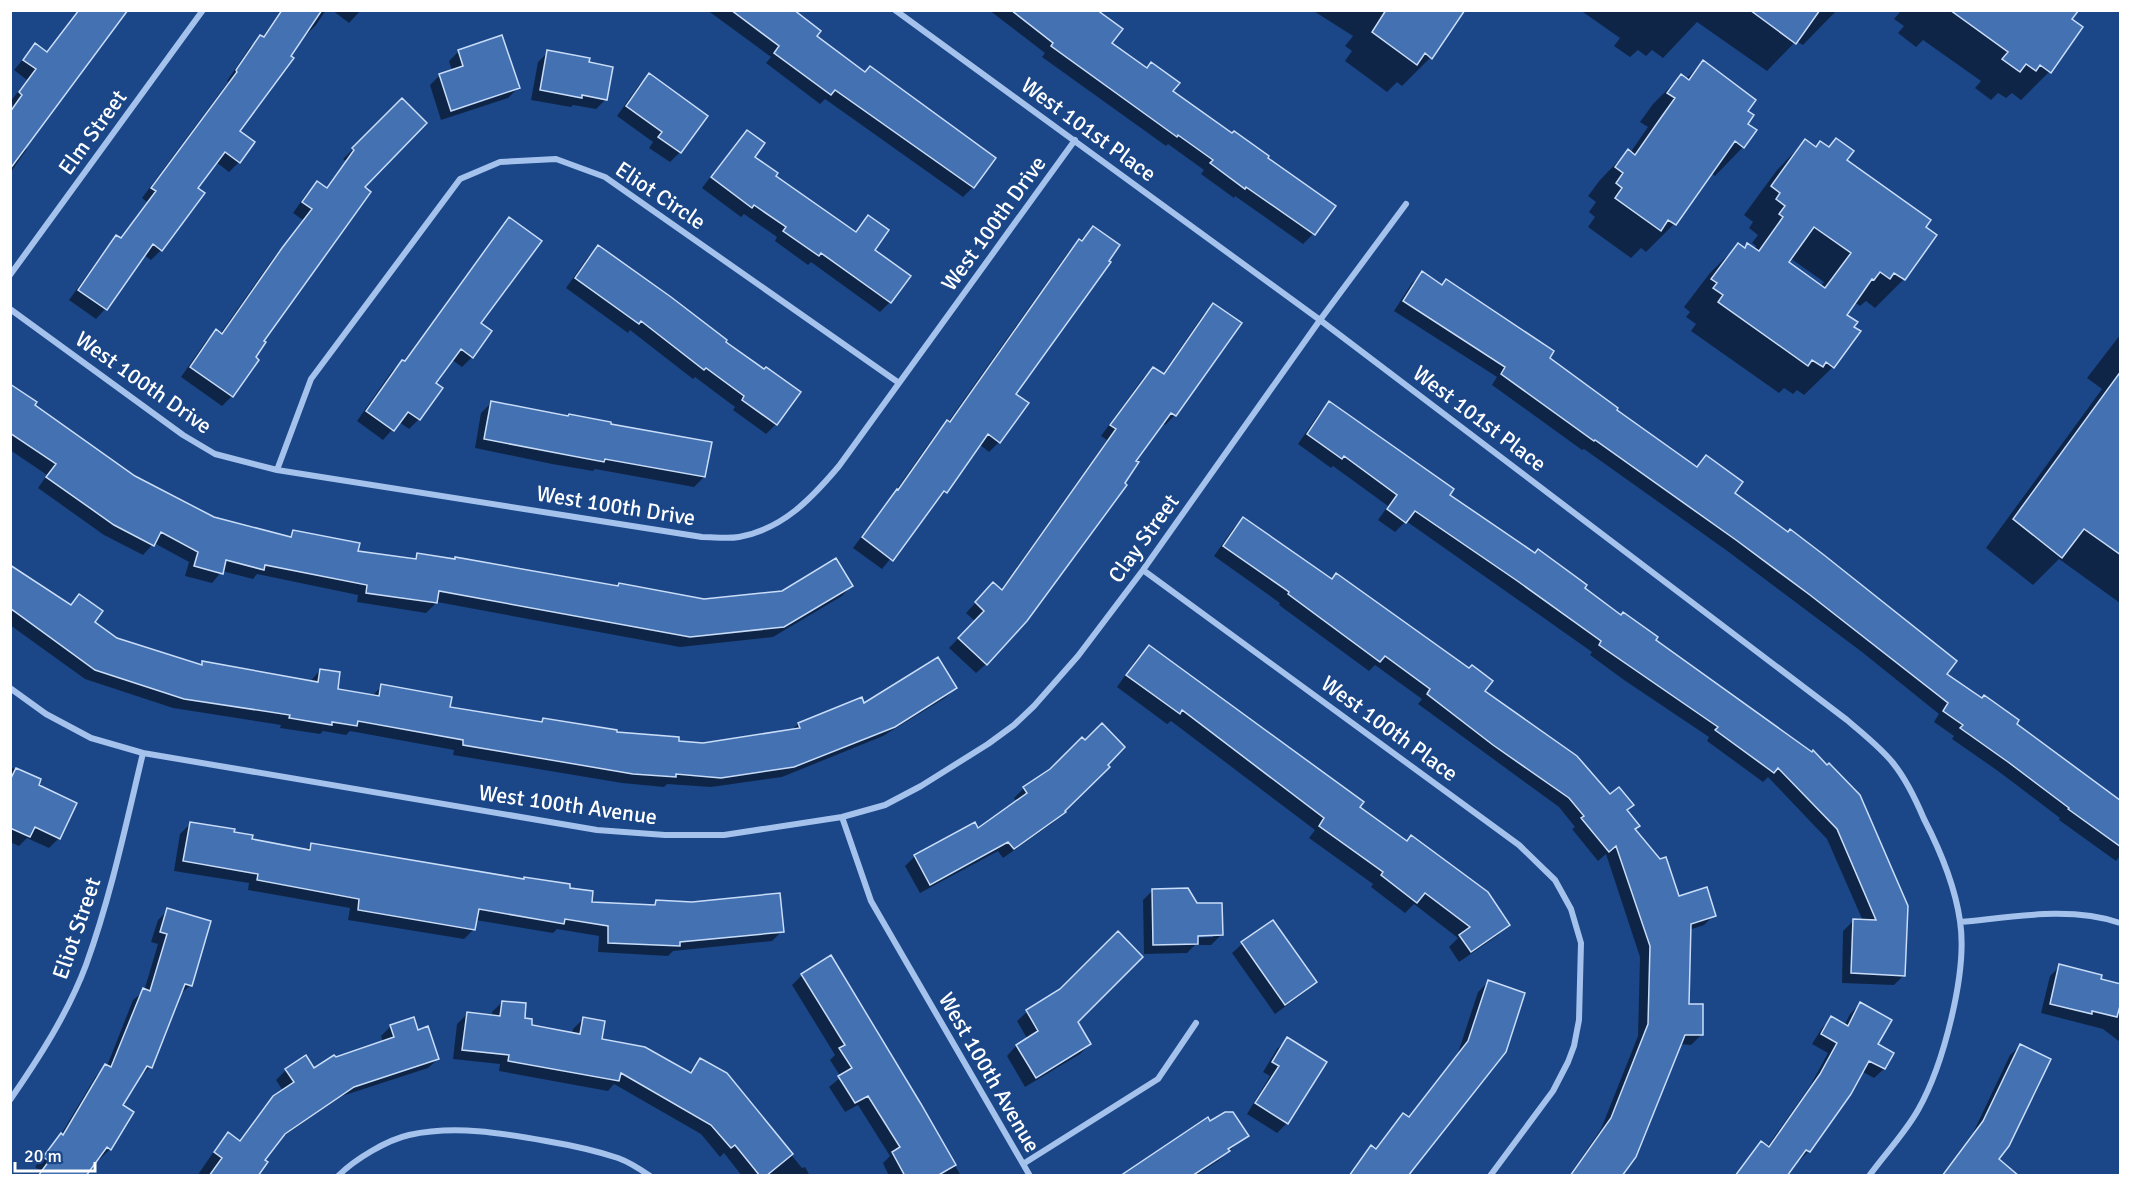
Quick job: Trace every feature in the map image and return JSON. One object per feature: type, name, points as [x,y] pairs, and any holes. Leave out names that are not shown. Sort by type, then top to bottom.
[{"type":"street","name":"Elm Street","points":[[10,275],[203,10]]},
{"type":"street","name":"West 101st Place","points":[[895,10],[1320,320],[1847,720],[1894,764],[1936,842],[1952,889],[1960,922],[1961,953],[1955,1000],[1942,1054],[1918,1110],[1869,1176]]},
{"type":"street","name":"West 100th Drive","points":[[10,309],[183,435],[215,454],[277,470],[702,537],[737,537],[764,531],[789,516],[817,491],[839,466],[1075,141]]},
{"type":"street","name":"Eliot Circle","points":[[277,470],[312,379],[460,179],[500,162],[556,159],[605,177],[899,383]]},
{"type":"street","name":"Clay Street","points":[[842,817],[885,805],[921,786],[988,744],[1014,725],[1034,706],[1078,656],[1143,570],[1320,320],[1406,204]]},
{"type":"street","name":"West 100th Place","points":[[1143,570],[1519,844],[1555,880],[1571,909],[1581,943],[1579,1020],[1574,1046],[1553,1091],[1490,1176]]},
{"type":"street","name":"West 100th Avenue","points":[[10,688],[46,714],[91,738],[143,753],[608,831],[724,836],[842,817],[871,902],[1030,1176]]},
{"type":"street","name":"Eliot Street","points":[[10,1100],[59,1023],[85,967],[108,899],[143,753]]},
{"type":"street","points":[[1960,922],[2037,915],[2086,914],[2121,923]]},
{"type":"street","points":[[1023,1164],[1158,1079],[1196,1023]]},
{"type":"street","points":[[338,1176],[346,1168],[386,1143],[408,1135],[448,1130],[475,1130],[580,1147],[619,1158],[650,1176]]},
{"type":"building","points":[[79,10],[128,10],[10,169],[10,112],[22,95],[19,92],[36,69],[23,60],[35,43],[47,52]]},
{"type":"building","points":[[282,10],[322,10],[291,56],[294,58],[240,131],[255,142],[240,163],[225,152],[198,188],[205,193],[162,251],[153,244],[107,310],[78,290],[116,235],[121,238],[156,191],[151,188],[237,72],[236,70],[260,35],[264,37]]},
{"type":"building","points":[[731,10],[794,10],[821,31],[817,36],[865,72],[870,66],[996,158],[974,188],[835,90],[831,95],[774,53],[779,46]]},
{"type":"building","points":[[1011,10],[1097,10],[1123,29],[1112,43],[1147,68],[1151,62],[1180,83],[1173,91],[1232,133],[1234,131],[1336,206],[1315,235],[1246,187],[1245,189],[1210,163],[1213,160],[1178,135],[1177,137],[1051,46],[1053,43]]},
{"type":"building","points":[[1386,10],[1465,10],[1432,59],[1425,53],[1417,65],[1372,32]]},
{"type":"building","points":[[1750,10],[1820,10],[1796,44]]},
{"type":"building","points":[[1950,10],[2079,10],[2072,19],[2083,27],[2051,73],[2040,65],[2036,71],[2026,64],[2020,72],[2002,59],[2008,52]]},
{"type":"building","points":[[502,35],[520,88],[451,111],[439,74],[463,66],[458,50]]},
{"type":"building","points":[[547,50],[590,58],[589,62],[613,67],[607,100],[540,90]]},
{"type":"building","points":[[1703,60],[1756,100],[1748,111],[1754,115],[1748,124],[1757,130],[1744,148],[1735,141],[1676,225],[1668,220],[1661,231],[1615,198],[1622,188],[1616,183],[1623,173],[1615,167],[1628,149],[1635,155],[1675,98],[1667,93],[1681,74],[1689,80]]},
{"type":"building","points":[[649,73],[708,116],[681,153],[658,137],[662,132],[626,106]]},
{"type":"building","points":[[402,98],[427,123],[365,187],[371,192],[264,341],[266,342],[256,357],[259,360],[233,397],[190,367],[216,329],[222,334],[312,209],[302,202],[317,181],[327,188],[354,150],[352,148]]},
{"type":"building","points":[[747,130],[765,143],[755,157],[778,173],[776,176],[856,232],[868,215],[889,230],[875,250],[911,276],[891,303],[821,253],[819,256],[783,231],[786,227],[754,205],[752,208],[711,177]]},
{"type":"building","points":[[1836,138],[1854,151],[1847,160],[1931,220],[1926,227],[1937,235],[1905,280],[1894,273],[1890,279],[1880,272],[1874,280],[1872,279],[1847,315],[1858,322],[1854,327],[1861,331],[1834,368],[1826,362],[1823,367],[1812,360],[1808,366],[1718,302],[1723,295],[1713,288],[1717,283],[1711,279],[1738,243],[1745,248],[1747,243],[1759,251],[1783,217],[1779,214],[1785,206],[1776,199],[1780,193],[1771,186],[1805,139],[1816,147],[1820,141],[1829,147]],"holes":[[[1814,227],[1851,253],[1825,288],[1789,262]]]},
{"type":"building","points":[[509,217],[542,241],[481,323],[492,331],[473,358],[461,349],[436,383],[443,388],[420,420],[408,412],[394,431],[366,411]]},
{"type":"building","points":[[1093,226],[1120,245],[1109,261],[1111,262],[1016,394],[1029,403],[1000,443],[988,434],[947,493],[944,491],[893,561],[862,537],[947,420],[950,422],[1079,239],[1082,241]]},
{"type":"building","points":[[598,245],[671,297],[727,340],[726,342],[801,392],[777,425],[742,400],[744,396],[706,368],[704,370],[641,321],[639,324],[575,278]]},
{"type":"building","points":[[1422,271],[1442,285],[1446,279],[1554,351],[1550,358],[1618,408],[1617,410],[1697,467],[1706,455],[1743,482],[1735,493],[1788,532],[1790,529],[1957,661],[1947,674],[1982,698],[1984,695],[2019,720],[2017,724],[2121,801],[2121,847],[1960,728],[1963,725],[1943,711],[1948,703],[1810,595],[1501,374],[1505,367],[1403,301]]},
{"type":"building","points":[[1213,303],[1242,323],[1176,416],[1171,413],[1136,461],[1139,462],[1125,483],[1127,485],[1027,621],[987,665],[958,638],[984,611],[975,602],[993,582],[1002,590],[1116,429],[1110,425],[1153,367],[1164,374]]},
{"type":"building","points":[[2121,371],[2121,555],[2084,529],[2062,558],[2013,519]]},
{"type":"building","points":[[10,384],[37,402],[35,405],[135,476],[214,517],[291,537],[293,530],[360,543],[358,551],[416,559],[417,553],[455,559],[455,557],[704,599],[782,591],[836,558],[853,586],[784,627],[690,637],[439,591],[437,603],[366,593],[367,585],[265,565],[264,570],[226,560],[223,574],[194,566],[198,552],[161,532],[154,546],[114,525],[46,477],[56,464],[10,433]]},
{"type":"building","points":[[491,401],[712,442],[705,477],[605,459],[604,462],[484,439]]},
{"type":"building","points":[[1329,401],[1454,489],[1450,495],[1535,553],[1538,549],[1587,585],[1585,588],[1621,615],[1623,612],[1658,637],[1656,640],[1812,752],[1813,750],[1827,765],[1829,763],[1860,795],[1908,906],[1905,976],[1851,973],[1853,919],[1876,920],[1837,829],[1778,768],[1774,773],[1715,730],[1718,727],[1599,645],[1601,641],[1415,511],[1406,523],[1387,509],[1397,495],[1344,456],[1342,459],[1307,434]]},
{"type":"building","points":[[1243,517],[1332,579],[1336,573],[1469,668],[1472,665],[1493,681],[1485,691],[1577,756],[1610,794],[1619,787],[1634,805],[1627,810],[1640,826],[1635,829],[1660,859],[1666,857],[1679,896],[1707,887],[1716,916],[1691,924],[1689,1004],[1703,1004],[1703,1035],[1685,1035],[1636,1157],[1622,1176],[1570,1176],[1611,1118],[1648,1024],[1650,946],[1616,846],[1609,852],[1581,818],[1584,816],[1569,798],[1493,745],[1427,694],[1430,689],[1385,656],[1380,662],[1288,594],[1289,592],[1223,546]]},
{"type":"building","points":[[10,565],[71,605],[79,594],[103,611],[95,622],[117,638],[202,665],[202,661],[318,682],[320,669],[340,672],[338,689],[379,696],[381,684],[452,697],[450,707],[542,722],[543,718],[617,730],[617,732],[679,737],[679,741],[703,743],[800,728],[798,723],[862,697],[864,703],[938,657],[957,688],[895,727],[794,767],[721,778],[676,774],[676,777],[633,774],[463,745],[463,740],[358,721],[357,726],[332,722],[332,725],[289,718],[290,715],[184,699],[95,670],[10,608]]},
{"type":"building","points":[[1149,645],[1364,802],[1360,807],[1407,841],[1411,835],[1488,892],[1510,925],[1471,952],[1459,935],[1470,927],[1425,893],[1417,903],[1381,875],[1383,872],[1319,826],[1324,818],[1182,710],[1180,714],[1126,675]]},
{"type":"building","points":[[1102,723],[1125,747],[1108,765],[1110,767],[1066,812],[1014,849],[1008,842],[930,885],[914,855],[975,822],[978,828],[1027,793],[1023,787],[1050,769],[1082,737],[1085,740]]},
{"type":"building","points":[[16,768],[41,779],[39,785],[77,803],[60,839],[35,827],[30,837],[10,828],[10,780]]},
{"type":"building","points":[[190,822],[235,829],[234,832],[253,835],[252,839],[310,850],[311,843],[524,879],[524,877],[570,884],[570,888],[593,891],[592,902],[655,905],[656,900],[692,902],[780,893],[784,932],[680,942],[680,946],[608,943],[608,926],[565,919],[564,924],[479,909],[475,930],[358,910],[359,899],[257,880],[258,874],[183,861]]},
{"type":"building","points":[[1188,888],[1197,903],[1222,903],[1223,935],[1198,936],[1198,944],[1153,945],[1152,889]]},
{"type":"building","points":[[167,908],[211,921],[192,986],[185,984],[152,1068],[147,1066],[123,1105],[134,1112],[111,1150],[107,1147],[86,1176],[38,1176],[49,1161],[43,1157],[61,1133],[63,1135],[105,1064],[111,1067],[143,988],[150,991],[167,934],[160,932]]},
{"type":"building","points":[[1273,920],[1317,982],[1285,1005],[1241,942]]},
{"type":"building","points":[[1118,931],[1143,957],[1078,1022],[1091,1044],[1036,1078],[1016,1045],[1038,1031],[1026,1010],[1060,989]]},
{"type":"building","points":[[831,955],[956,1165],[937,1176],[905,1176],[892,1152],[900,1147],[868,1096],[855,1103],[838,1076],[852,1068],[839,1048],[845,1045],[801,974]]},
{"type":"building","points":[[2059,964],[2102,975],[2101,979],[2121,984],[2121,1002],[2117,1017],[2092,1011],[2092,1014],[2050,1004]]},
{"type":"building","points":[[1488,980],[1525,993],[1506,1052],[1408,1176],[1349,1176],[1371,1145],[1376,1149],[1403,1113],[1409,1117],[1468,1041]]},
{"type":"building","points":[[502,1001],[526,1003],[525,1018],[532,1019],[532,1025],[580,1034],[583,1017],[605,1021],[602,1039],[645,1047],[691,1073],[700,1058],[727,1073],[793,1154],[766,1176],[760,1176],[735,1145],[731,1148],[711,1125],[621,1073],[619,1081],[508,1061],[509,1055],[462,1050],[467,1012],[500,1016]]},
{"type":"building","points":[[1860,1002],[1892,1020],[1878,1044],[1894,1053],[1885,1069],[1869,1061],[1851,1094],[1810,1152],[1806,1150],[1787,1176],[1735,1176],[1761,1141],[1769,1147],[1820,1074],[1837,1043],[1821,1034],[1831,1016],[1848,1026]]},
{"type":"building","points":[[414,1017],[418,1030],[428,1026],[439,1059],[354,1087],[285,1134],[265,1160],[268,1162],[258,1176],[209,1176],[222,1158],[214,1152],[228,1132],[240,1141],[273,1096],[294,1082],[285,1069],[306,1055],[314,1068],[334,1055],[336,1057],[394,1037],[390,1025]]},
{"type":"building","points":[[1287,1037],[1327,1062],[1288,1124],[1255,1103],[1279,1066],[1272,1062]]},
{"type":"building","points":[[2020,1044],[2051,1059],[2009,1146],[1999,1159],[2019,1176],[1942,1176],[1983,1121]]},
{"type":"building","points":[[1225,1112],[1233,1112],[1249,1136],[1192,1176],[1120,1176],[1208,1117],[1210,1121]]}]
